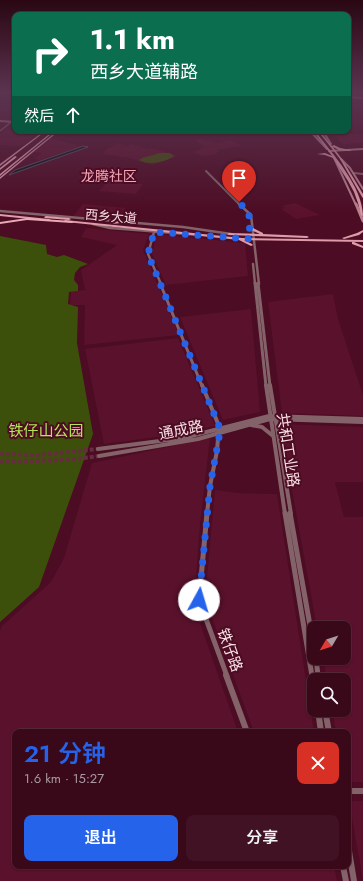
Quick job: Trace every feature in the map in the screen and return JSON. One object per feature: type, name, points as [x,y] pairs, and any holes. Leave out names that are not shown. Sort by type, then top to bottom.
[{"type":"highway","points":[[0,169],[45,134]]},
{"type":"highway","points":[[0,174],[50,134]]},
{"type":"highway","points":[[18,160],[27,156]]},
{"type":"highway","points":[[0,223],[27,219],[72,222]]},
{"type":"main road","points":[[0,166],[42,134]]},
{"type":"main road","points":[[0,178],[54,134]]},
{"type":"main road","points":[[313,134],[328,150],[363,150]]},
{"type":"main road","points":[[316,134],[351,184],[363,215]]},
{"type":"main road","points":[[323,134],[331,144],[339,149],[350,150]]},
{"type":"main road","points":[[325,134],[335,151],[354,173],[363,189]]},
{"type":"main road","points":[[350,150],[342,153],[341,159],[363,197]]},
{"type":"main road","points":[[318,154],[326,154],[334,158],[355,200],[363,221]]},
{"type":"main road","name":"西乡大道","points":[[0,213],[38,219],[209,235],[271,238],[363,238]]},
{"type":"main road","name":"西乡大道","points":[[0,213],[230,236]]},
{"type":"main road","points":[[112,223],[120,222]]},
{"type":"main road","points":[[230,236],[251,229],[271,238]]},
{"type":"main road","points":[[345,239],[363,231]]},
{"type":"main road","points":[[230,236],[252,246],[271,238]]},
{"type":"main road","points":[[345,239],[363,247]]},
{"type":"main road","name":"西乡大道","points":[[345,239],[363,241]]},
{"type":"street","name":"共和工业路","points":[[206,171],[243,206],[249,214],[273,436],[312,673]]},
{"type":"street","points":[[354,173],[363,174]]},
{"type":"street","points":[[0,213],[215,231],[230,236]]},
{"type":"street","points":[[89,224],[110,228],[209,235]]},
{"type":"street","name":"铁仔路","points":[[154,232],[148,254],[219,426],[217,450],[210,486],[199,600],[246,729]]},
{"type":"street","name":"通成路","points":[[98,449],[142,444],[197,435],[258,417],[363,422]]},
{"type":"street","name":"共和工业路","points":[[272,418],[309,621]]},
{"type":"street","name":"通成路","points":[[99,456],[198,439],[272,418],[363,419]]},
{"type":"street","points":[[247,425],[262,427],[273,436]]},
{"type":"street","points":[[319,717],[321,729]]},
{"type":"street","points":[[326,717],[328,729]]},
{"type":"street","points":[[351,791],[363,792]]},
{"type":"street","points":[[351,863],[354,881]]},
{"type":"street","points":[[344,869],[346,881]]},
{"type":"shaded area","points":[[0,134],[37,134],[22,146],[0,145]]},
{"type":"shaded area","points":[[361,134],[363,136],[363,143],[342,144],[334,135]]},
{"type":"shaded area","points":[[50,139],[81,146],[40,160],[34,159],[42,153],[34,152]]},
{"type":"shaded area","points":[[200,139],[218,143],[232,140],[242,146],[217,150],[219,152],[216,152],[218,154],[203,156],[192,152],[201,149],[200,148],[204,146],[198,144],[200,143],[196,141]]},
{"type":"shaded area","points":[[119,143],[127,146],[133,144],[147,149],[151,148],[178,156],[152,165],[129,158],[104,154],[107,149]]},
{"type":"shaded area","points":[[108,181],[143,184],[136,194],[99,191]]},
{"type":"shaded area","points":[[295,203],[320,215],[296,219],[281,209],[286,208],[281,206]]},
{"type":"shaded area","points":[[83,204],[126,208],[120,216],[108,219],[73,216]]},
{"type":"shaded area","points":[[86,228],[149,234],[143,250],[179,335],[84,345],[85,305],[70,305],[71,292],[85,290],[81,270],[117,245],[81,237]]},
{"type":"shaded area","points":[[157,234],[245,243],[248,276],[166,285],[152,254]]},
{"type":"shaded area","points":[[333,294],[338,319],[363,395],[363,416],[282,413],[268,302]]},
{"type":"shaded area","points":[[251,309],[260,412],[223,420],[180,317]]},
{"type":"shaded area","points":[[178,338],[215,426],[165,436],[104,444],[85,349]]},
{"type":"shaded area","points":[[280,424],[363,427],[363,482],[335,482],[344,517],[363,517],[363,782],[351,782],[351,729],[335,729],[333,717],[351,717],[351,673],[326,673],[324,665],[351,665],[351,621],[316,621]]},
{"type":"shaded area","points":[[210,438],[200,525],[194,606],[237,729],[12,729],[12,869],[335,869],[337,881],[0,881],[0,631],[2,626],[51,582],[64,558],[92,463]]},
{"type":"shaded area","points":[[215,490],[239,493],[277,494],[307,687],[307,717],[312,717],[314,729],[253,729],[205,599]]},
{"type":"shaded area","points":[[351,801],[363,801],[363,880],[351,812]]},
{"type":"green space","points":[[160,153],[170,153],[174,156],[166,160],[152,163],[139,160],[142,158]]},
{"type":"green space","name":"铁仔山公园","points":[[0,236],[46,245],[47,254],[57,257],[64,255],[88,264],[80,267],[75,273],[74,280],[78,285],[78,291],[69,292],[68,304],[78,307],[77,343],[93,434],[39,587],[0,622]]},
{"type":"water","points":[[83,146],[88,147],[9,175],[15,170]]},
{"type":"tunnel","points":[[0,454],[38,455],[98,449]]},
{"type":"tunnel","points":[[0,462],[67,460],[99,456]]},
{"type":"district","name":"龙腾社区","points":[[109,176]]},
{"type":"route","points":[[199,600],[210,486],[220,432],[219,426],[183,336],[148,254],[148,250],[154,232],[250,239],[249,214],[239,202]]}]
